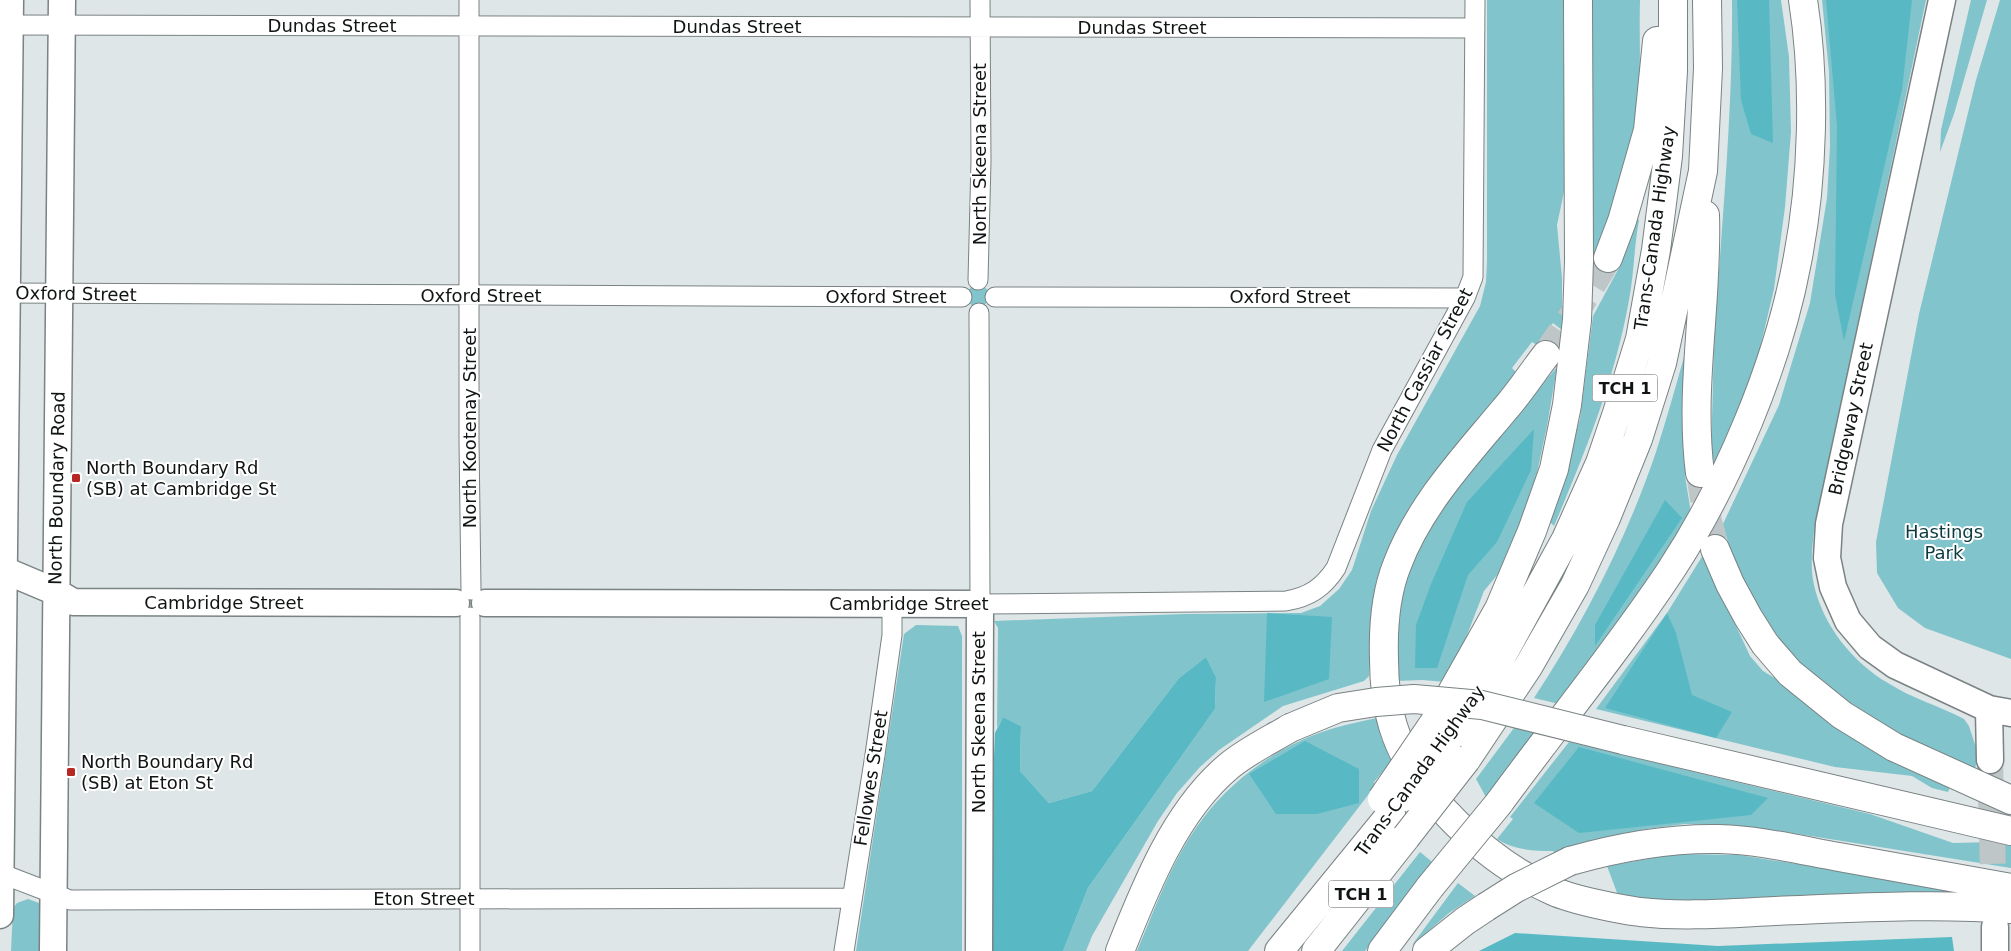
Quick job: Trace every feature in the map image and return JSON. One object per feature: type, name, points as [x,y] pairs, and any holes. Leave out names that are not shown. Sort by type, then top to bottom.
[{"type":"highway","points":[[1444,727],[1499,609],[1532,531],[1554,469],[1567,405],[1576,328],[1579,261],[1578,0]]},
{"type":"highway","points":[[1608,258],[1622,221],[1648,130],[1659,0]]},
{"type":"highway","name":"Trans-Canada Highway","points":[[1279,951],[1444,727],[1499,661],[1566,539],[1600,462],[1637,348],[1656,250],[1668,156],[1673,71],[1673,0]]},
{"type":"highway","name":"Trans-Canada Highway","points":[[1316,951],[1466,760],[1528,667],[1575,584],[1606,518],[1635,448],[1662,363],[1704,171],[1708,68],[1707,0]]},
{"type":"highway","points":[[1382,951],[1430,887],[1499,803],[1670,571],[1697,527],[1747,425],[1781,327],[1797,262],[1808,188],[1810,125],[1809,55],[1803,0]]},
{"type":"highway","points":[[1700,474],[1696,431],[1706,254],[1704,171]]},
{"type":"highway","points":[[1546,355],[1429,505],[1408,538],[1396,566],[1387,596],[1383,634],[1386,692],[1393,726],[1422,784],[1448,816],[1483,848],[1504,863],[1554,892],[1640,912],[1712,914],[1938,906],[2000,929]]},
{"type":"highway","points":[[1715,549],[1730,584],[1748,617],[1765,644],[1790,673],[1842,715],[1894,747],[2011,800]]},
{"type":"highway","points":[[1120,951],[1169,842],[1206,789],[1228,766],[1290,728],[1338,708],[1376,702],[1414,699],[1482,704],[1623,740],[2011,830]]},
{"type":"highway","points":[[1427,951],[1486,907],[1516,888],[1570,861],[1604,851],[1643,843],[1720,839],[1768,844],[2011,888]]},
{"type":"street","name":"North Kootenay Street","points":[[469,0],[470,951]]},
{"type":"street","name":"North Skeena Street","points":[[978,280],[980,0]]},
{"type":"street","name":"North Cassiar Street","points":[[1328,581],[1336,568],[1382,450],[1464,298],[1473,277],[1475,0]]},
{"type":"street","name":"Bridgeway Street","points":[[1942,0],[1829,524],[1827,558],[1833,587],[1848,621],[1870,647],[1895,664],[2000,711],[1990,760]]},
{"type":"street","name":"Dundas Street","points":[[6,17],[62,13],[469,27],[1475,28]]},
{"type":"street","name":"North Boundary Road","points":[[53,951],[62,13]]},
{"type":"street","points":[[0,915],[6,17]]},
{"type":"street","points":[[978,280],[990,284],[994,297],[990,307],[979,313],[967,308],[962,297],[967,285],[978,280]]},
{"type":"street","name":"Oxford Street","points":[[3,294],[962,297]]},
{"type":"street","name":"Oxford Street","points":[[994,297],[1464,298]]},
{"type":"street","name":"North Skeena Street","points":[[979,313],[979,951]]},
{"type":"street","name":"Cambridge Street","points":[[2,569],[56,592],[73,602],[892,604],[1286,602],[1314,593],[1328,581]]},
{"type":"street","name":"Fellowes Street","points":[[844,951],[892,635],[892,604]]},
{"type":"street","name":"Eton Street","points":[[0,873],[70,900],[852,898]]},
{"type":"green space","points":[[1487,0],[1563,0],[1565,187],[1557,225],[1562,278],[1562,330],[1553,323],[1537,345],[1532,342],[1512,368],[1518,374],[1494,405],[1371,638],[1369,676],[1364,681],[1283,706],[1219,750],[1200,767],[1177,793],[1158,821],[1092,936],[1086,951],[1063,951],[1088,888],[1215,709],[1216,677],[1206,657],[1179,678],[1092,791],[1049,803],[1020,771],[1021,726],[1003,717],[997,728],[998,628],[994,621],[1184,614],[1301,613],[1320,606],[1339,589],[1352,570],[1371,511],[1397,455],[1480,306],[1486,282],[1487,261]]},
{"type":"green space","points":[[1593,0],[1640,0],[1640,84],[1633,137],[1610,216],[1596,254],[1593,253]]},
{"type":"green space","points":[[1732,0],[1781,0],[1789,57],[1791,132],[1785,207],[1774,289],[1755,369],[1716,468],[1712,444],[1713,363],[1729,123]]},
{"type":"green space","points":[[1822,0],[1926,0],[1814,531],[1812,565],[1814,585],[1818,600],[1832,628],[1851,653],[1863,664],[1897,688],[1964,719],[1969,726],[1979,757],[1975,768],[1888,730],[1859,713],[1831,692],[1806,669],[1783,644],[1763,616],[1746,587],[1733,556],[1723,524],[1779,405],[1810,303],[1827,198],[1830,146],[1829,72]]},
{"type":"green space","points":[[1971,0],[1987,0],[1954,114],[1940,152],[1941,130]]},
{"type":"green space","name":"Hastings Park","points":[[2000,0],[2011,0],[2011,659],[1925,628],[1898,608],[1877,573],[1876,542],[1919,314],[1976,80]]},
{"type":"green space","points":[[1637,219],[1639,220],[1631,290],[1616,358],[1588,443],[1554,526],[1550,522],[1580,419],[1593,316],[1620,266],[1616,263]]},
{"type":"green space","points":[[978,285],[986,288],[989,296],[986,304],[978,307],[970,304],[967,296],[970,288]]},
{"type":"green space","points":[[1684,357],[1690,357],[1685,476],[1691,513],[1670,551],[1559,704],[1534,698],[1570,640],[1618,548],[1656,452]]},
{"type":"green space","points":[[1557,367],[1537,473],[1507,563],[1484,591],[1462,648],[1446,682],[1422,680],[1396,681],[1395,662],[1401,592],[1420,541],[1459,484]]},
{"type":"green space","points":[[1703,555],[1750,656],[1763,671],[1951,785],[1948,792],[1932,788],[1912,776],[1835,767],[1596,709],[1667,613]]},
{"type":"green space","points":[[916,625],[958,626],[962,636],[962,951],[856,951],[904,634]]},
{"type":"green space","points":[[1377,718],[1395,757],[1374,782],[1375,786],[1248,951],[1137,951],[1178,857],[1196,828],[1221,797],[1252,770],[1286,748],[1328,730]]},
{"type":"green space","points":[[1514,728],[1536,734],[1487,799],[1476,779]]},
{"type":"green space","points":[[1569,742],[1870,814],[1953,843],[1993,842],[2011,846],[2011,868],[1774,830],[1729,825],[1685,824],[1646,829],[1592,840],[1556,853],[1553,851],[1517,848],[1497,839],[1513,819],[1510,817]]},
{"type":"green space","points":[[1420,852],[1436,865],[1365,951],[1342,951]]},
{"type":"green space","points":[[1677,854],[1739,855],[1989,894],[1712,904],[1619,898],[1607,866]]},
{"type":"green space","points":[[1458,883],[1475,896],[1449,913],[1412,945]]},
{"type":"green space","points":[[28,899],[39,903],[43,908],[42,951],[11,951],[13,908],[17,903]]},
{"type":"shaded area","points":[[1737,0],[1769,0],[1773,143],[1751,134],[1741,100]]},
{"type":"shaded area","points":[[1826,0],[1912,0],[1902,90],[1844,341],[1835,295],[1837,126]]},
{"type":"shaded area","points":[[1534,429],[1531,470],[1497,542],[1468,575],[1437,668],[1415,668],[1416,625],[1431,584],[1467,502]]},
{"type":"shaded area","points":[[1665,500],[1682,518],[1595,646],[1595,625]]},
{"type":"shaded area","points":[[1267,613],[1332,617],[1329,679],[1264,702]]},
{"type":"shaded area","points":[[1667,613],[1676,633],[1692,695],[1732,712],[1716,738],[1605,708]]},
{"type":"shaded area","points":[[1206,657],[1216,677],[1215,709],[1088,888],[1063,951],[986,951],[995,733],[1003,717],[1021,726],[1020,771],[1049,803],[1092,791],[1179,678]]},
{"type":"shaded area","points":[[1305,741],[1359,769],[1359,803],[1317,814],[1276,814],[1249,774]]},
{"type":"shaded area","points":[[1579,747],[1768,798],[1751,815],[1579,833],[1534,803]]},
{"type":"shaded area","points":[[1515,933],[1718,946],[1952,937],[1954,951],[1479,951]]},
{"type":"tunnel","points":[[1546,355],[1576,311],[1608,258]]},
{"type":"tunnel","points":[[1700,473],[1706,513],[1715,549]]},
{"type":"tunnel","points":[[1990,760],[1994,907]]},
{"type":"place","name":"North Boundary Rd (SB) at Cambridge St","points":[[76,478]]},
{"type":"place","name":"North Boundary Rd (SB) at Eton St","points":[[71,772]]}]
